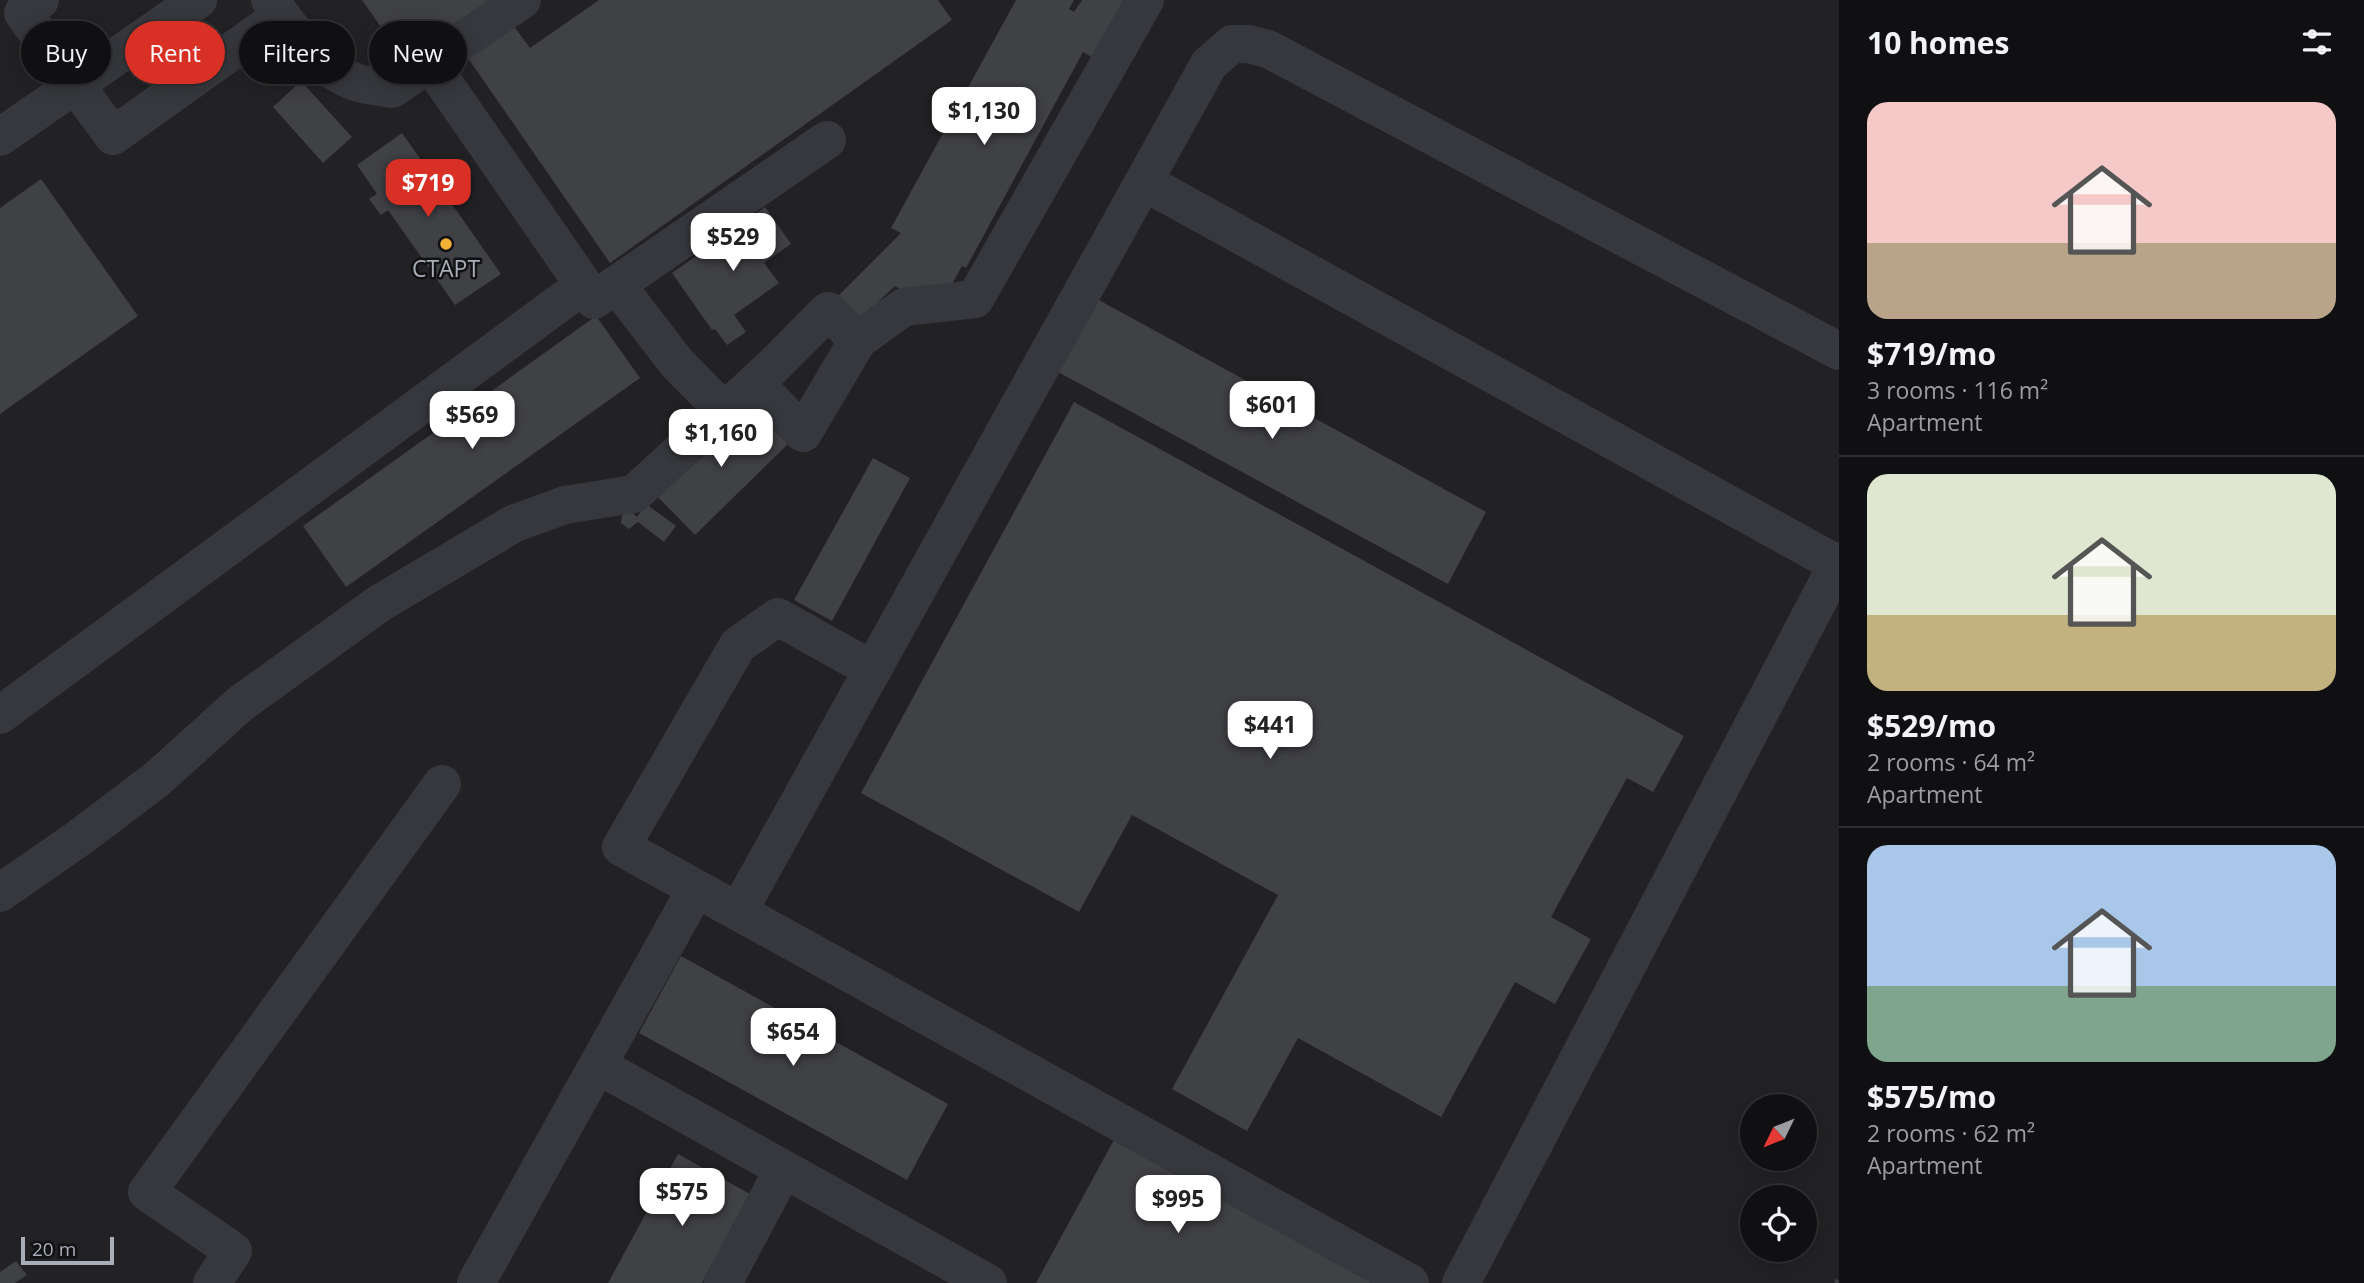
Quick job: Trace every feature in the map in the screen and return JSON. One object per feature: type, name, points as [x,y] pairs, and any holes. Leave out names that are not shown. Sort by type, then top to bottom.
[{"type":"street","points":[[40,0],[23,13],[113,136],[276,8],[294,34],[324,64],[351,81],[393,89],[400,84]]},
{"type":"street","points":[[0,137],[198,0]]},
{"type":"street","points":[[467,38],[522,0]]},
{"type":"street","points":[[755,383],[803,433],[858,340],[904,307],[975,299],[1146,0]]},
{"type":"street","points":[[738,912],[1209,64],[1232,44],[1268,49],[1839,351]]},
{"type":"street","points":[[445,84],[601,285],[724,411]]},
{"type":"street","points":[[0,715],[601,285],[828,140]]},
{"type":"street","points":[[1144,182],[1838,563],[1461,1283]]},
{"type":"street","points":[[0,893],[157,779],[240,704],[380,603],[513,524],[565,505],[634,494],[755,383],[828,311],[858,340]]},
{"type":"street","points":[[873,670],[778,617],[738,645],[621,848],[1410,1283]]},
{"type":"street","points":[[212,1283],[233,1251],[146,1192],[442,784]]},
{"type":"street","points":[[476,1283],[696,889]]},
{"type":"street","points":[[599,1066],[988,1283]]},
{"type":"street","points":[[723,1283],[783,1170]]},
{"type":"path","points":[[1836,1283],[1839,1276]]},
{"type":"shaded area","points":[[0,0],[1839,0],[1839,1283],[0,1283]]},
{"type":"building","points":[[362,0],[496,0],[466,21],[377,21]]},
{"type":"building","points":[[599,0],[938,0],[952,20],[610,263],[467,57],[467,44],[507,17],[530,48]]},
{"type":"building","points":[[1016,0],[1074,0],[1069,9],[1074,12],[1082,0],[1126,0],[1097,60],[1083,52],[966,268],[962,266],[952,284],[910,295],[895,286],[858,321],[836,298],[901,233],[891,228]]},
{"type":"building","points":[[298,84],[304,84],[352,137],[323,163],[273,107]]},
{"type":"building","name":"СТАРТ","points":[[402,133],[501,274],[455,305],[388,210],[381,215],[369,199],[377,194],[357,165]]},
{"type":"building","points":[[41,179],[138,316],[0,414],[0,208]]},
{"type":"building","points":[[765,207],[791,244],[764,263],[779,283],[734,315],[746,332],[727,345],[715,329],[712,330],[672,273]]},
{"type":"building","points":[[1097,299],[1486,512],[1448,584],[1058,372]]},
{"type":"building","points":[[596,316],[640,378],[346,587],[303,526]]},
{"type":"building","points":[[1074,402],[1684,736],[1653,792],[1627,778],[1551,917],[1591,939],[1555,1004],[1515,982],[1441,1117],[1298,1038],[1247,1131],[1172,1089],[1278,895],[1132,815],[1079,912],[861,793]]},
{"type":"building","points":[[748,404],[788,444],[695,535],[655,494]]},
{"type":"building","points":[[873,458],[910,478],[832,621],[794,600]]},
{"type":"building","points":[[646,504],[676,526],[664,542],[638,522],[629,529],[621,523],[622,514],[630,510],[637,517]]},
{"type":"building","points":[[681,956],[948,1104],[907,1180],[639,1033]]},
{"type":"building","points":[[1115,1138],[1382,1283],[1036,1283]]},
{"type":"building","points":[[678,1154],[750,1194],[702,1283],[608,1283]]},
{"type":"building","points":[[16,1261],[27,1275],[15,1283],[0,1283],[0,1272]]},
{"type":"place","name":"СТАРТ","points":[[446,244]]}]
